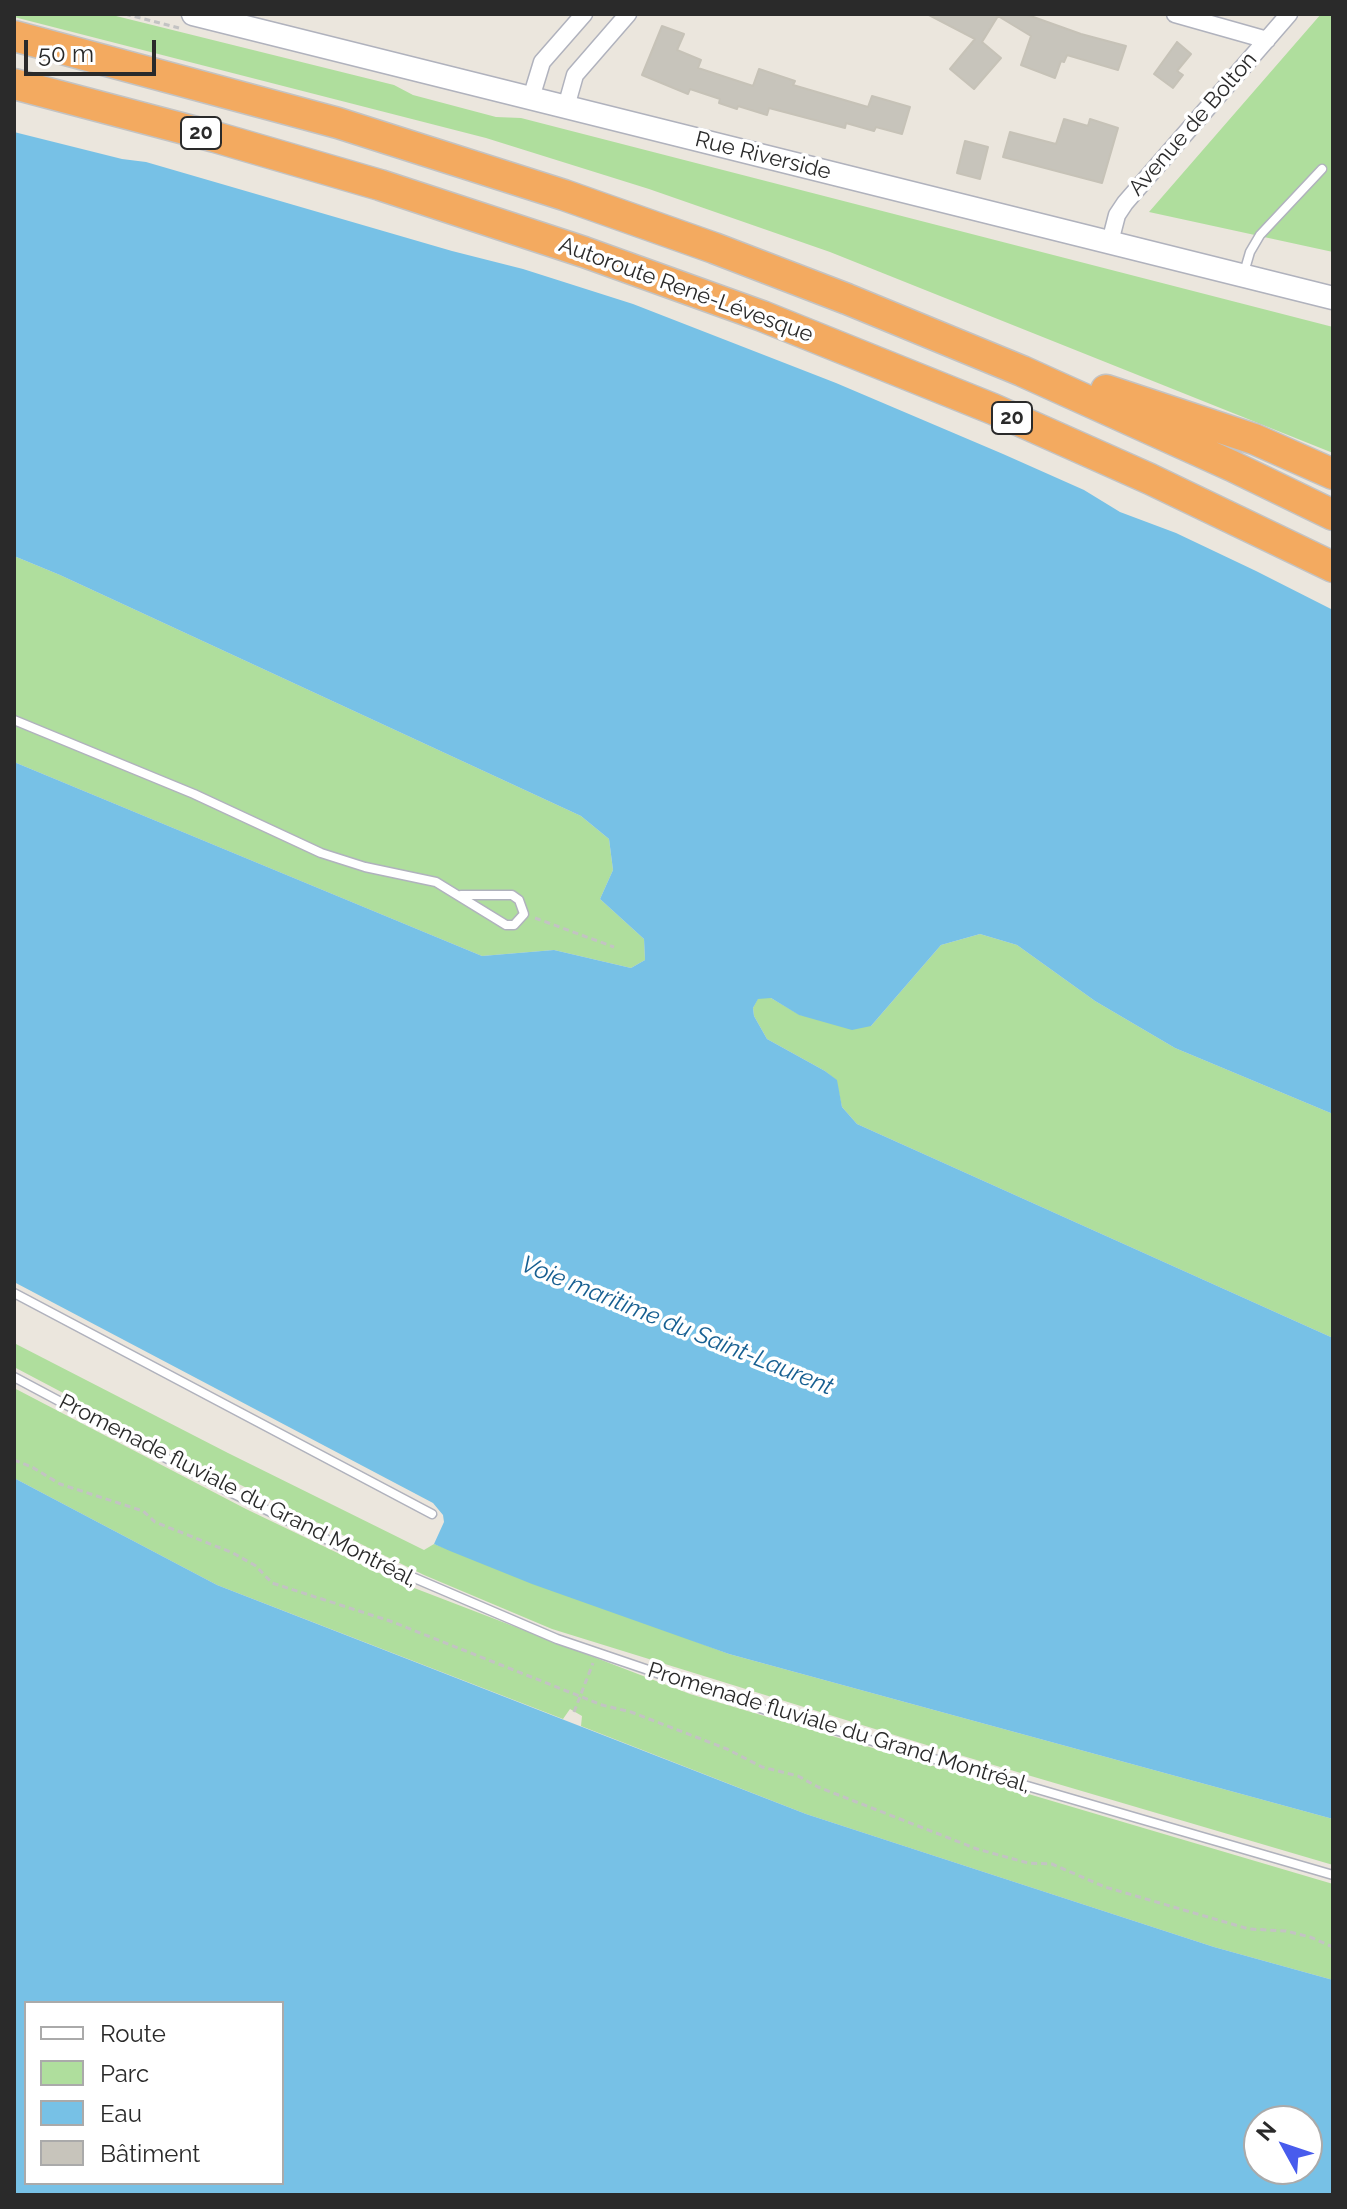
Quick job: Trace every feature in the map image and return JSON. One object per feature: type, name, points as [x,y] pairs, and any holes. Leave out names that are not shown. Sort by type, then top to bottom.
[{"type":"highway","name":"20","points":[[14,36],[242,96],[471,164],[714,248],[911,324],[1109,409],[1333,515]]},
{"type":"highway","name":"Autoroute René-Lévesque","points":[[16,85],[215,137],[380,185],[748,311],[993,409],[1150,479],[1333,567]]},
{"type":"highway","points":[[911,324],[1254,439],[1333,474]]},
{"type":"street","name":"Rue Riverside","points":[[193,14],[1333,298]]},
{"type":"street","points":[[531,98],[542,62],[584,14]]},
{"type":"street","points":[[566,107],[575,75],[628,14]]},
{"type":"street","points":[[1175,14],[1267,40]]},
{"type":"street","name":"Avenue de Bolton","points":[[1110,242],[1117,215],[1125,203],[1289,14]]},
{"type":"lane","points":[[1243,276],[1250,252],[1260,235],[1322,169]]},
{"type":"lane","points":[[14,720],[194,794],[321,853],[365,867],[425,879],[461,895],[506,925],[514,925],[524,914],[519,900],[512,895],[461,895]]},
{"type":"lane","points":[[14,1293],[432,1514]]},
{"type":"lane","name":"Promenade fluviale du Grand Montréal,","points":[[14,1377],[342,1547],[455,1597],[597,1653],[766,1710],[1333,1875]]},
{"type":"path","points":[[524,914],[614,947]]},
{"type":"path","points":[[14,1460],[60,1484],[143,1511],[155,1522],[233,1553],[256,1566],[272,1583],[390,1621],[418,1635],[438,1639],[465,1653],[602,1705],[631,1712],[727,1749],[762,1767],[798,1776],[818,1787],[977,1849],[1028,1863],[1052,1864],[1105,1887],[1249,1929],[1286,1931],[1333,1947]]},
{"type":"path","points":[[574,1712],[597,1653]]},
{"type":"green space","points":[[14,14],[108,14],[394,85],[413,95],[496,117],[521,118],[1333,327],[1333,453],[830,252],[649,189],[486,138],[14,17]]},
{"type":"green space","points":[[1321,14],[1333,14],[1333,252],[1149,212]]},
{"type":"green space","points":[[14,556],[581,816],[609,839],[613,870],[600,899],[644,939],[645,960],[631,968],[554,950],[482,956],[14,762]]},
{"type":"green space","points":[[980,934],[1017,945],[1095,1001],[1175,1048],[1333,1114],[1333,1338],[857,1124],[842,1107],[836,1080],[767,1039],[754,1016],[753,1008],[758,998],[771,998],[800,1015],[871,1026],[941,945]]},
{"type":"green space","points":[[14,1343],[424,1550],[434,1544],[729,1654],[1333,1819],[1333,1865],[946,1751],[552,1629],[424,1575],[196,1463],[14,1367]]},
{"type":"green space","points":[[14,1388],[246,1509],[396,1581],[690,1694],[1333,1884],[1333,1980],[1214,1947],[806,1814],[581,1726],[582,1716],[570,1709],[563,1719],[217,1585],[14,1478]]},
{"type":"water","name":"Voie maritime du Saint-Laurent","points":[[14,132],[146,162],[523,269],[633,304],[836,383],[1003,454],[1084,490],[1120,512],[1176,533],[1333,610],[1333,1114],[1175,1048],[1095,1001],[1017,945],[980,934],[941,945],[871,1026],[852,1030],[799,1015],[771,998],[758,999],[753,1008],[767,1039],[837,1080],[842,1107],[857,1124],[1333,1338],[1333,1819],[729,1654],[532,1584],[450,1551],[434,1544],[444,1522],[443,1515],[433,1503],[14,1282],[14,762],[482,956],[554,950],[631,968],[645,960],[644,939],[600,899],[613,870],[609,839],[581,816],[14,556]]},
{"type":"water","points":[[14,1478],[217,1585],[806,1814],[1214,1947],[1333,1980],[1333,2195],[14,2195]]},
{"type":"building","points":[[927,14],[1025,14],[1126,46],[1118,70],[1067,55],[1064,62],[1061,61],[1055,78],[1021,65],[1031,36],[998,16],[982,42],[1001,58],[974,89],[950,69],[975,39]]},
{"type":"building","points":[[662,26],[684,34],[677,50],[701,60],[698,68],[753,86],[759,69],[795,81],[793,85],[868,107],[872,96],[910,107],[902,134],[876,127],[874,131],[846,123],[845,128],[769,108],[767,115],[738,106],[737,109],[719,103],[720,99],[690,89],[688,94],[642,75]]},
{"type":"building","points":[[1177,42],[1191,54],[1177,71],[1183,75],[1173,88],[1154,74]]},
{"type":"building","points":[[1064,119],[1088,126],[1090,119],[1118,128],[1102,183],[1003,157],[1010,132],[1056,144]]},
{"type":"building","points":[[965,141],[988,147],[980,179],[957,173]]}]
